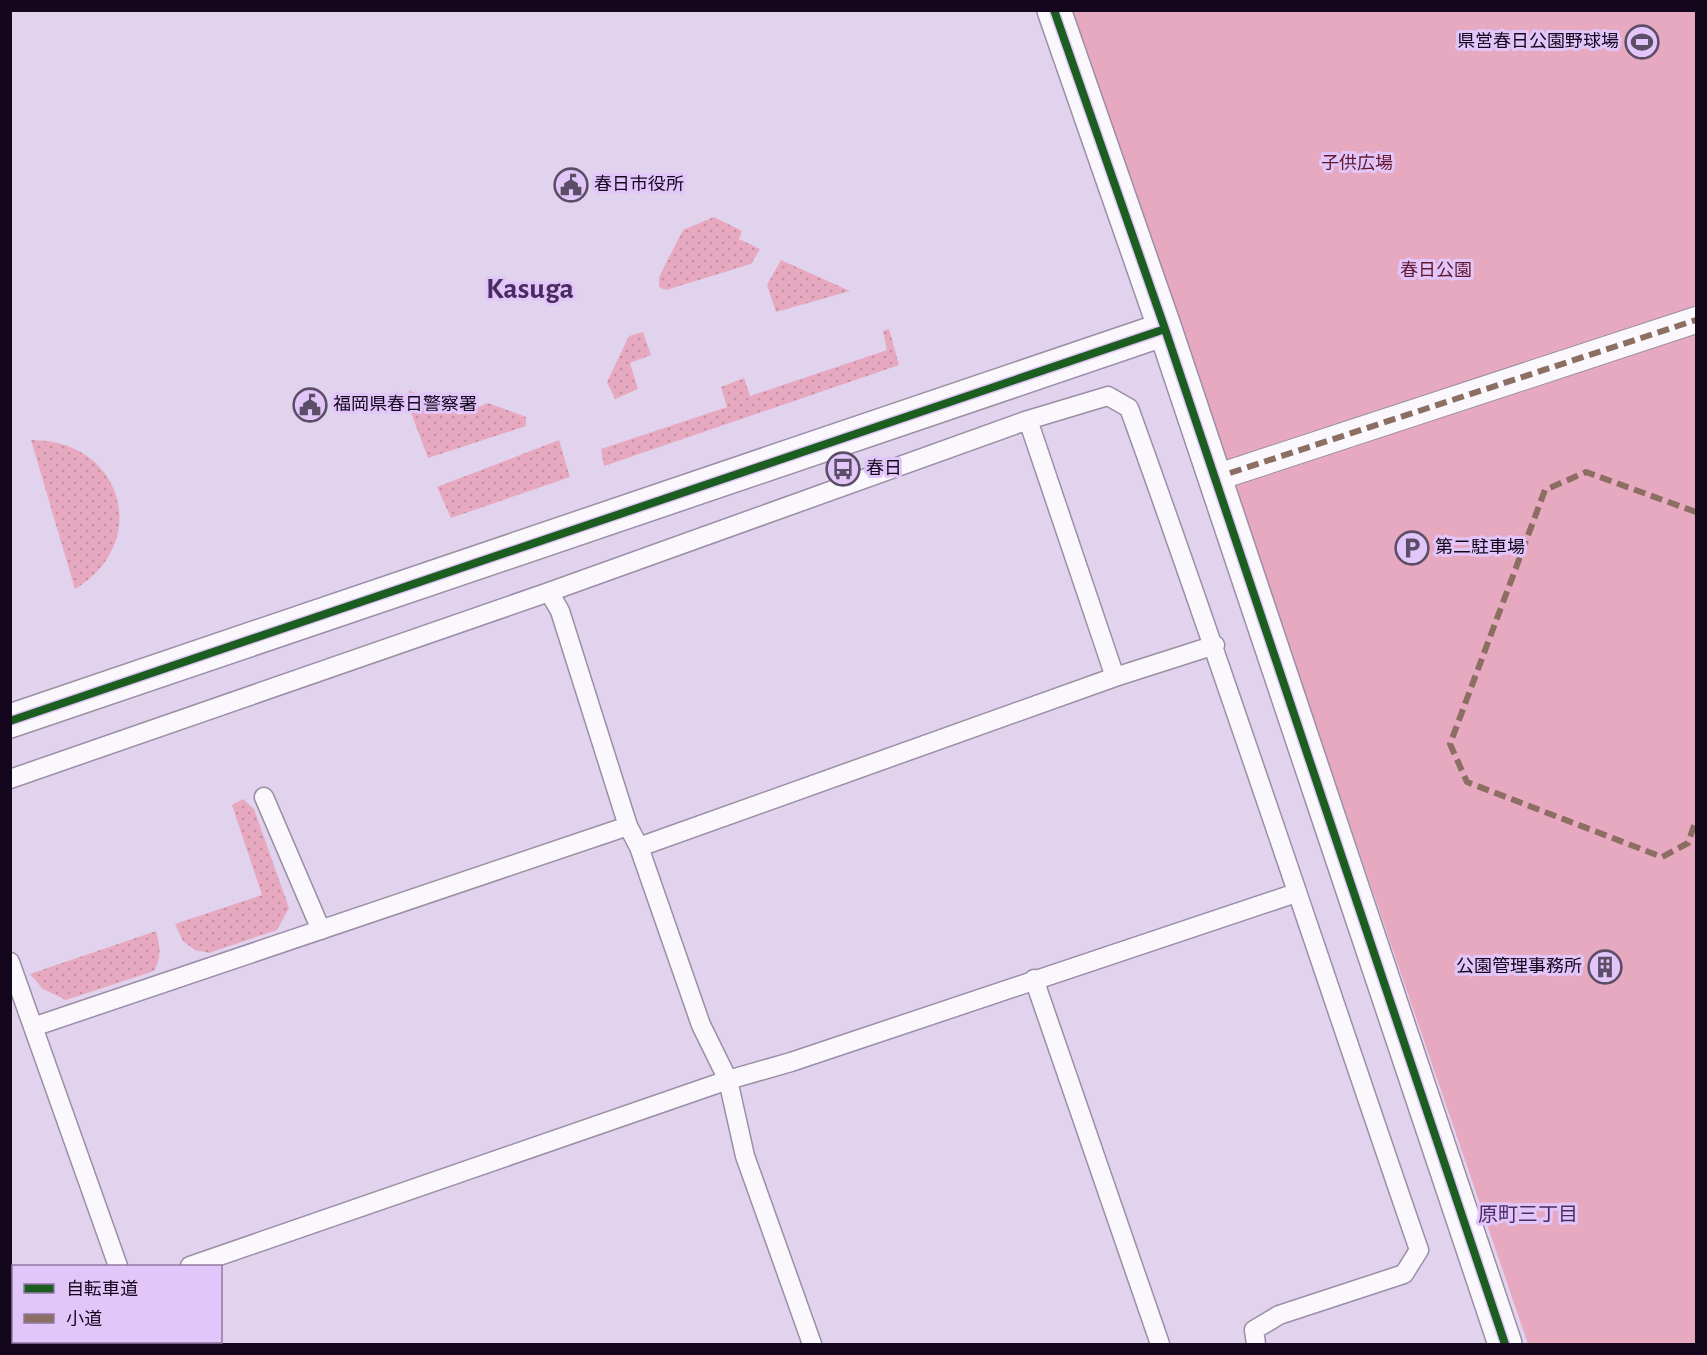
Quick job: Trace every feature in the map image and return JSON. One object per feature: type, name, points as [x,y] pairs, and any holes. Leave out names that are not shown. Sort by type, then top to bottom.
[{"type":"street","points":[[1054,10],[1165,329],[1505,1344]]},
{"type":"street","points":[[1230,472],[1696,320]]},
{"type":"street","points":[[10,721],[1165,329]]},
{"type":"lane","points":[[10,779],[549,592],[1028,420],[1108,396],[1129,408],[1215,645],[1296,893],[1419,1250],[1404,1274],[1279,1315],[1254,1330],[1256,1344]]},
{"type":"lane","points":[[1028,420],[1115,677]]},
{"type":"lane","points":[[549,592],[560,611],[628,826],[639,847],[700,1025],[728,1080],[745,1156],[812,1344]]},
{"type":"lane","points":[[639,847],[1115,677],[1215,645]]},
{"type":"lane","points":[[264,797],[321,930]]},
{"type":"lane","points":[[33,1027],[628,826]]},
{"type":"lane","points":[[193,1265],[728,1080],[791,1062],[1296,893]]},
{"type":"lane","points":[[10,962],[118,1265]]},
{"type":"lane","points":[[1034,979],[1160,1344]]},
{"type":"green space","name":"春日公園","points":[[1071,11],[1696,11],[1696,1344],[1528,1344]]},
{"type":"green space","points":[[714,217],[742,231],[739,239],[760,249],[751,264],[666,290],[659,287],[659,277],[683,230]]},
{"type":"green space","points":[[781,260],[850,291],[776,312],[767,285]]},
{"type":"green space","points":[[889,329],[899,365],[604,466],[601,449],[727,407],[721,387],[744,378],[750,396],[887,350],[883,331]]},
{"type":"green space","points":[[643,332],[651,355],[630,363],[638,389],[615,399],[607,382],[629,336]]},
{"type":"green space","points":[[409,390],[459,415],[488,403],[526,417],[526,426],[428,458],[408,405]]},
{"type":"green space","points":[[31,440],[62,444],[87,456],[105,474],[116,496],[119,521],[114,546],[99,569],[75,589]]},
{"type":"green space","points":[[559,440],[570,477],[451,518],[437,487]]},
{"type":"green space","points":[[243,799],[254,809],[289,908],[277,930],[209,953],[195,950],[183,941],[175,924],[262,895],[232,805]]},
{"type":"green space","points":[[156,931],[160,951],[154,971],[66,1000],[43,989],[30,974]]},
{"type":"marked path","points":[[1230,473],[1696,320]]},
{"type":"marked path","points":[[1696,512],[1586,472],[1545,490],[1450,744],[1467,782],[1662,857],[1688,843],[1696,820]]},
{"type":"cycle path","points":[[1054,10],[1165,329],[1505,1344]]},
{"type":"cycle path","points":[[10,721],[1165,329]]},
{"type":"place","name":"県営春日公園野球場","points":[[1642,42]]},
{"type":"place","name":"春日市役所","points":[[571,185]]},
{"type":"place","name":"福岡県春日警察署","points":[[310,405]]},
{"type":"place","name":"春日","points":[[843,469]]},
{"type":"place","name":"第二駐車場","points":[[1412,548]]},
{"type":"place","name":"公園管理事務所","points":[[1605,967]]},
{"type":"district","name":"Kasuga","points":[[530,289]]},
{"type":"district","name":"原町三丁目","points":[[1528,1215]]},
{"type":"park label","name":"子供広場","points":[[1357,164]]}]
